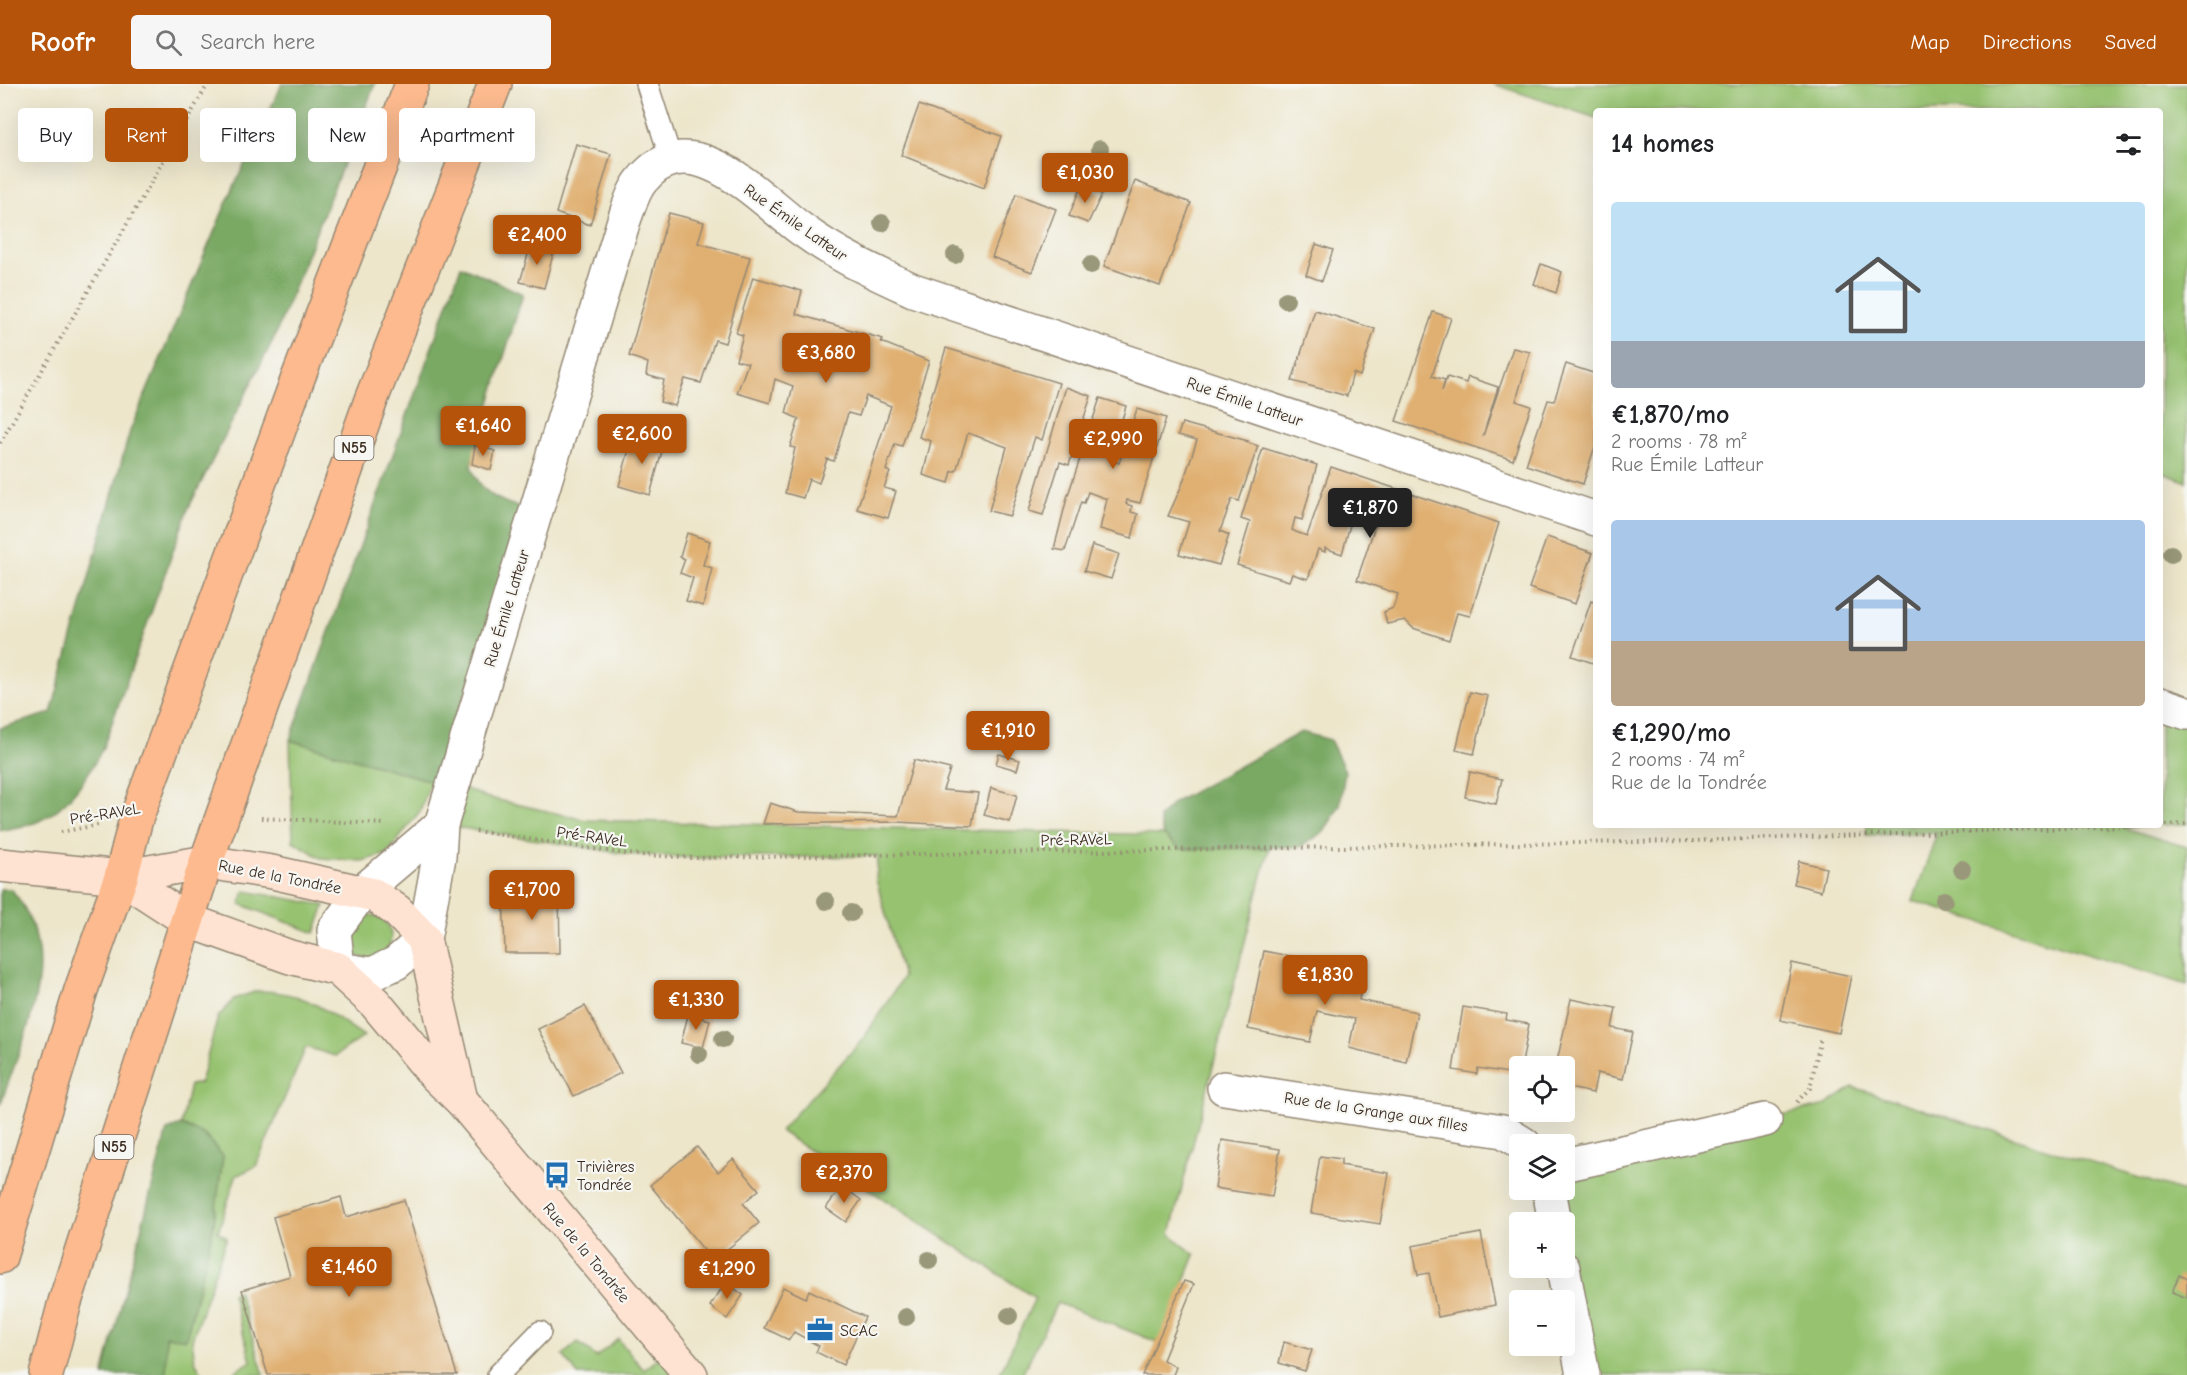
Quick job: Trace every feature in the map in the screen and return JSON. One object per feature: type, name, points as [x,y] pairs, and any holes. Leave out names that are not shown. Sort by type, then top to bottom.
[{"type":"highway","points":[[0,1257],[81,990],[121,877],[136,819],[298,378],[412,84]]},
{"type":"highway","name":"N55","points":[[46,1375],[65,1302],[206,862],[371,400],[495,84]]},
{"type":"street","name":"Rue Émile Latteur","points":[[424,939],[439,857],[441,825],[624,220],[642,180],[661,164],[671,159],[697,158],[722,170],[801,230],[844,258],[913,290],[1593,518]]},
{"type":"street","points":[[2163,705],[2187,713]]},
{"type":"street","points":[[424,939],[396,963],[372,974],[338,969],[334,930],[362,892],[441,825]]},
{"type":"street","name":"Rue de la Tondrée","points":[[121,877],[206,862],[272,872],[374,895],[397,910],[424,939],[461,1100]]},
{"type":"street","points":[[0,865],[121,877]]},
{"type":"street","name":"Rue de la Tondrée","points":[[121,877],[187,920],[290,957],[338,969],[375,1003],[434,1074],[461,1100],[691,1375]]},
{"type":"street","name":"Rue de la Grange aux filles","points":[[1224,1088],[1503,1131],[1509,1135]]},
{"type":"street","points":[[1575,1163],[1765,1120]]},
{"type":"street","points":[[1565,1278],[1583,1375]]},
{"type":"lane","points":[[647,84],[671,159]]},
{"type":"lane","points":[[498,1375],[540,1332]]},
{"type":"path","points":[[0,443],[208,84]]},
{"type":"path","name":"Pré-RAVeL","points":[[224,816],[441,825],[627,854],[695,858],[1691,841],[2070,828]]},
{"type":"path","name":"Pré-RAVeL","points":[[58,832],[136,819]]},
{"type":"path","name":"Pré-RAVeL","points":[[2163,825],[2187,824]]},
{"type":"path","points":[[1765,1120],[1791,1107],[1810,1088],[1821,1037]]},
{"type":"green space","points":[[282,84],[375,84],[365,108],[308,108],[308,162],[344,162],[275,336],[188,509],[103,748],[76,791],[58,809],[37,822],[0,831],[0,728],[51,713],[130,431],[228,199],[245,162],[296,162],[296,108],[271,108]]},
{"type":"green space","points":[[1493,84],[2187,84],[2187,482],[2163,473],[2163,108],[1593,108],[1593,117]]},
{"type":"green space","points":[[461,266],[523,294],[471,466],[488,493],[536,513],[431,781],[290,740]]},
{"type":"green space","points":[[2163,705],[2187,713],[2187,824],[2163,825]]},
{"type":"green space","points":[[1301,732],[1330,740],[1345,771],[1340,805],[1324,832],[1300,847],[1180,849],[1163,835],[1159,818],[1173,803]]},
{"type":"green space","points":[[290,740],[431,781],[420,811],[387,854],[362,861],[321,858],[293,841]]},
{"type":"green space","points":[[453,783],[485,797],[586,820],[1163,835],[1180,849],[1269,848],[1170,1234],[1195,1255],[1160,1343],[1057,1303],[1022,1375],[999,1375],[1035,1298],[780,1131],[863,1039],[903,977],[876,879],[878,856],[695,858],[627,854],[455,827]]},
{"type":"green space","points":[[1867,828],[2124,828],[2187,847],[2187,985],[1913,901],[1937,833],[1866,835]]},
{"type":"green space","points":[[0,889],[11,889],[28,914],[37,941],[39,968],[36,995],[29,1023],[0,1106]]},
{"type":"green space","points":[[245,891],[325,905],[315,933],[240,904]]},
{"type":"green space","points":[[369,915],[385,921],[391,937],[385,953],[369,959],[353,953],[347,937],[353,921]]},
{"type":"green space","points":[[257,991],[289,994],[302,998],[326,1010],[364,1036],[335,1056],[306,1047],[256,1166],[236,1176],[218,1232],[227,1237],[192,1340],[195,1361],[203,1375],[166,1375],[166,1335],[186,1338],[213,1229],[223,1156],[203,1134],[181,1125],[190,1085],[200,1083],[218,1017],[234,999]]},
{"type":"green space","points":[[1853,1087],[2187,1193],[2187,1375],[1583,1375],[1575,1330],[1575,1290],[1568,1290],[1566,1278],[1575,1278],[1575,1212],[1565,1212],[1565,1200],[1575,1200],[1575,1163],[1826,1105]]},
{"type":"green space","points":[[181,1125],[203,1134],[223,1156],[213,1229],[186,1339],[166,1336],[166,1375],[103,1375],[167,1130]]},
{"type":"green space","points":[[238,1291],[264,1375],[230,1375],[251,1361],[232,1294]]},
{"type":"green space","points":[[618,1339],[644,1370],[669,1350],[691,1375],[578,1375],[563,1355],[578,1342],[596,1357]]},
{"type":"building","points":[[919,105],[1001,136],[984,188],[901,155]]},
{"type":"building","points":[[576,144],[611,154],[590,225],[556,213]]},
{"type":"building","points":[[1135,181],[1191,203],[1160,286],[1104,266]]},
{"type":"building","points":[[1081,186],[1102,194],[1088,223],[1069,216]]},
{"type":"building","points":[[1016,194],[1056,209],[1032,272],[992,257]]},
{"type":"building","points":[[669,213],[704,222],[698,243],[750,257],[725,343],[715,340],[701,383],[685,379],[675,406],[660,402],[664,380],[646,375],[648,363],[629,356]]},
{"type":"building","points":[[531,244],[554,251],[544,288],[520,282]]},
{"type":"building","points":[[1316,244],[1333,250],[1322,281],[1306,275]]},
{"type":"building","points":[[1541,264],[1562,272],[1556,293],[1534,284]]},
{"type":"building","points":[[753,277],[802,291],[796,314],[883,339],[881,342],[929,361],[902,446],[895,444],[886,470],[890,472],[884,488],[896,491],[888,518],[857,509],[891,406],[866,396],[859,416],[848,413],[834,461],[827,459],[819,483],[809,479],[803,498],[785,493],[795,448],[790,447],[799,419],[786,413],[793,386],[775,379],[770,403],[737,393],[748,363],[736,360],[743,335],[736,333]]},
{"type":"building","points":[[1315,310],[1375,329],[1360,376],[1353,373],[1347,396],[1292,381]]},
{"type":"building","points":[[1433,312],[1451,318],[1432,376],[1445,380],[1442,391],[1447,377],[1466,383],[1468,377],[1498,387],[1483,436],[1513,348],[1530,352],[1516,401],[1531,406],[1513,460],[1396,421]]},
{"type":"building","points":[[946,348],[1059,383],[1042,440],[1035,437],[1010,516],[989,511],[1007,447],[968,433],[956,471],[952,471],[949,483],[923,475],[931,441],[919,437]]},
{"type":"building","points":[[1566,364],[1593,373],[1593,452],[1583,484],[1526,465],[1548,400],[1554,401]]},
{"type":"building","points":[[1066,387],[1091,396],[1069,465],[1060,462],[1043,515],[1029,511]]},
{"type":"building","points":[[1100,398],[1126,406],[1110,460],[1119,463],[1137,409],[1166,418],[1140,503],[1127,500],[1126,504],[1132,506],[1131,512],[1138,514],[1132,538],[1100,529],[1107,499],[1088,492],[1084,503],[1081,502],[1065,551],[1054,549],[1067,498]]},
{"type":"building","points":[[1182,423],[1248,441],[1246,442],[1258,446],[1239,501],[1232,499],[1220,531],[1229,535],[1219,565],[1179,554],[1189,522],[1168,516],[1182,485],[1197,440],[1178,435]]},
{"type":"building","points":[[633,435],[664,444],[650,495],[619,486]]},
{"type":"building","points":[[475,445],[495,451],[491,470],[472,464]]},
{"type":"building","points":[[1263,448],[1317,465],[1302,520],[1295,518],[1292,530],[1307,536],[1331,467],[1499,523],[1470,616],[1457,613],[1449,640],[1413,628],[1405,620],[1387,624],[1384,612],[1393,608],[1398,594],[1357,580],[1375,526],[1352,518],[1342,554],[1325,548],[1325,552],[1318,549],[1308,579],[1292,574],[1289,581],[1237,565],[1250,522],[1241,519]]},
{"type":"building","points":[[687,533],[710,541],[703,565],[712,568],[703,606],[686,601],[693,578],[680,573],[685,559],[680,557]]},
{"type":"building","points":[[1547,537],[1593,553],[1575,604],[1529,588]]},
{"type":"building","points":[[1092,545],[1119,554],[1111,579],[1084,571]]},
{"type":"building","points":[[1591,601],[1593,602],[1593,663],[1572,656]]},
{"type":"building","points":[[1470,692],[1488,696],[1474,754],[1456,750]]},
{"type":"building","points":[[999,754],[1020,760],[1017,770],[996,764]]},
{"type":"building","points":[[914,760],[950,769],[943,790],[978,793],[972,826],[896,822],[763,824],[770,803],[798,812],[898,816]]},
{"type":"building","points":[[1470,772],[1502,779],[1496,804],[1465,797]]},
{"type":"building","points":[[991,788],[1017,795],[1010,822],[984,815]]},
{"type":"building","points":[[1799,861],[1826,868],[1821,891],[1794,884]]},
{"type":"building","points":[[559,888],[560,953],[505,953],[503,889]]},
{"type":"building","points":[[1264,951],[1345,967],[1342,981],[1362,985],[1359,1000],[1417,1012],[1406,1062],[1349,1048],[1355,1019],[1317,1011],[1310,1042],[1248,1029]]},
{"type":"building","points":[[1792,963],[1851,976],[1839,1033],[1780,1020]]},
{"type":"building","points":[[1571,999],[1616,1008],[1612,1028],[1633,1032],[1623,1079],[1597,1073],[1593,1093],[1575,1089],[1575,1056],[1558,1056]]},
{"type":"building","points":[[585,1006],[621,1073],[574,1096],[538,1029]]},
{"type":"building","points":[[1463,1007],[1507,1014],[1506,1020],[1529,1024],[1523,1056],[1509,1056],[1509,1073],[1478,1068],[1477,1074],[1453,1070]]},
{"type":"building","points":[[688,1015],[710,1020],[703,1048],[681,1043]]},
{"type":"building","points":[[1222,1140],[1280,1149],[1272,1197],[1215,1188]]},
{"type":"building","points":[[697,1147],[718,1172],[733,1159],[759,1190],[743,1203],[759,1223],[713,1261],[650,1185]]},
{"type":"building","points":[[1320,1156],[1341,1159],[1341,1165],[1389,1173],[1380,1224],[1311,1213]]},
{"type":"building","points":[[842,1186],[861,1200],[846,1222],[826,1208]]},
{"type":"building","points":[[341,1197],[346,1217],[404,1200],[457,1375],[268,1375],[242,1290],[290,1276],[273,1217]]},
{"type":"building","points":[[1481,1233],[1495,1305],[1438,1317],[1429,1273],[1418,1275],[1412,1246]]},
{"type":"building","points":[[2179,1275],[2187,1279],[2187,1298],[2172,1292]]},
{"type":"building","points":[[1184,1281],[1194,1284],[1163,1360],[1176,1367],[1173,1375],[1142,1375]]},
{"type":"building","points":[[726,1282],[743,1295],[727,1319],[710,1306]]},
{"type":"building","points":[[783,1287],[806,1298],[809,1290],[865,1317],[843,1365],[816,1352],[819,1346],[794,1332],[789,1340],[764,1328]]},
{"type":"building","points":[[1284,1342],[1312,1350],[1305,1371],[1279,1363]]},
{"type":"place","name":"Trivières Tondrée","points":[[557,1175]]},
{"type":"place","name":"SCAC","points":[[820,1330]]}]
